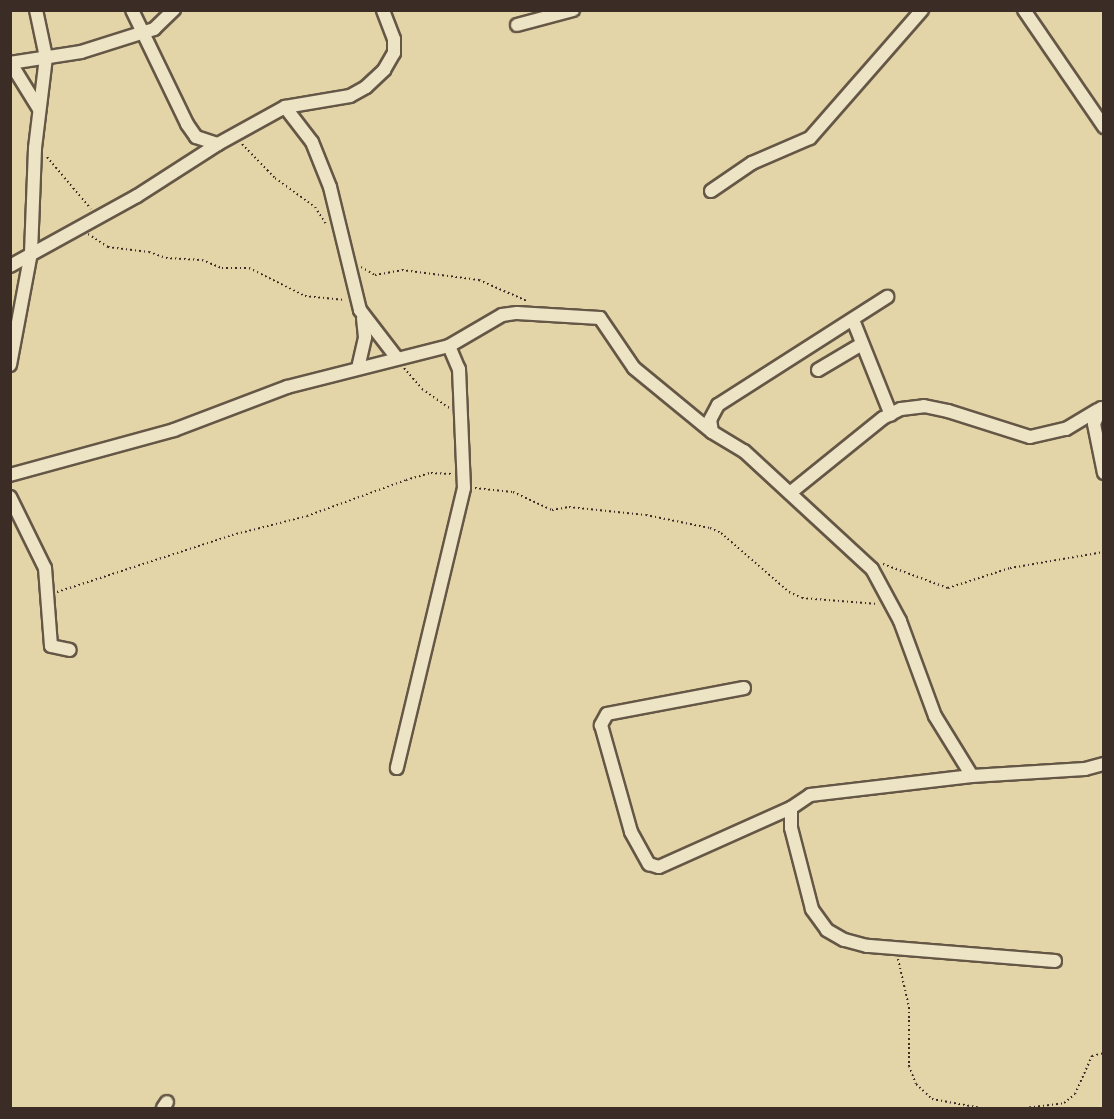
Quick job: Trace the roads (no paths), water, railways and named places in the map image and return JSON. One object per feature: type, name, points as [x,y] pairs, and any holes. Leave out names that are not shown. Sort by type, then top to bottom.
[{"type":"street","points":[[10,365],[31,253],[35,148],[46,57],[36,10]]},
{"type":"street","points":[[132,10],[141,33],[196,137],[218,144]]},
{"type":"street","points":[[39,109],[11,62],[81,52],[154,29],[174,10]]},
{"type":"street","points":[[10,266],[98,218],[218,144],[285,107],[350,96],[384,70],[394,53],[394,39],[383,10]]},
{"type":"street","points":[[517,25],[573,10]]},
{"type":"street","points":[[711,191],[752,163],[810,138],[922,10]]},
{"type":"street","points":[[1024,10],[1104,127]]},
{"type":"street","points":[[285,107],[299,122],[317,153],[334,203],[365,337],[358,368]]},
{"type":"street","points":[[712,432],[710,420],[718,405],[887,297]]},
{"type":"street","points":[[361,314],[397,358]]},
{"type":"street","points":[[10,475],[174,430],[264,394],[449,346],[502,315],[540,314],[600,318],[634,368],[712,432],[744,452],[863,559],[891,603],[935,716],[972,776]]},
{"type":"street","points":[[853,320],[891,415]]},
{"type":"street","points":[[818,370],[861,344]]},
{"type":"street","points":[[398,768],[464,488],[459,414],[459,369],[449,346]]},
{"type":"street","points":[[790,493],[901,409],[924,406],[1030,437],[1066,429],[1101,408]]},
{"type":"street","points":[[1101,408],[1095,441],[1104,473]]},
{"type":"street","points":[[10,497],[33,538],[45,568],[49,595],[51,646],[70,650]]},
{"type":"street","points":[[744,688],[607,714],[601,726],[631,832],[649,864],[659,867],[791,808],[810,795],[972,776],[1085,769],[1104,764]]},
{"type":"street","points":[[791,808],[791,828],[817,920],[844,940],[895,947],[1055,961]]}]
